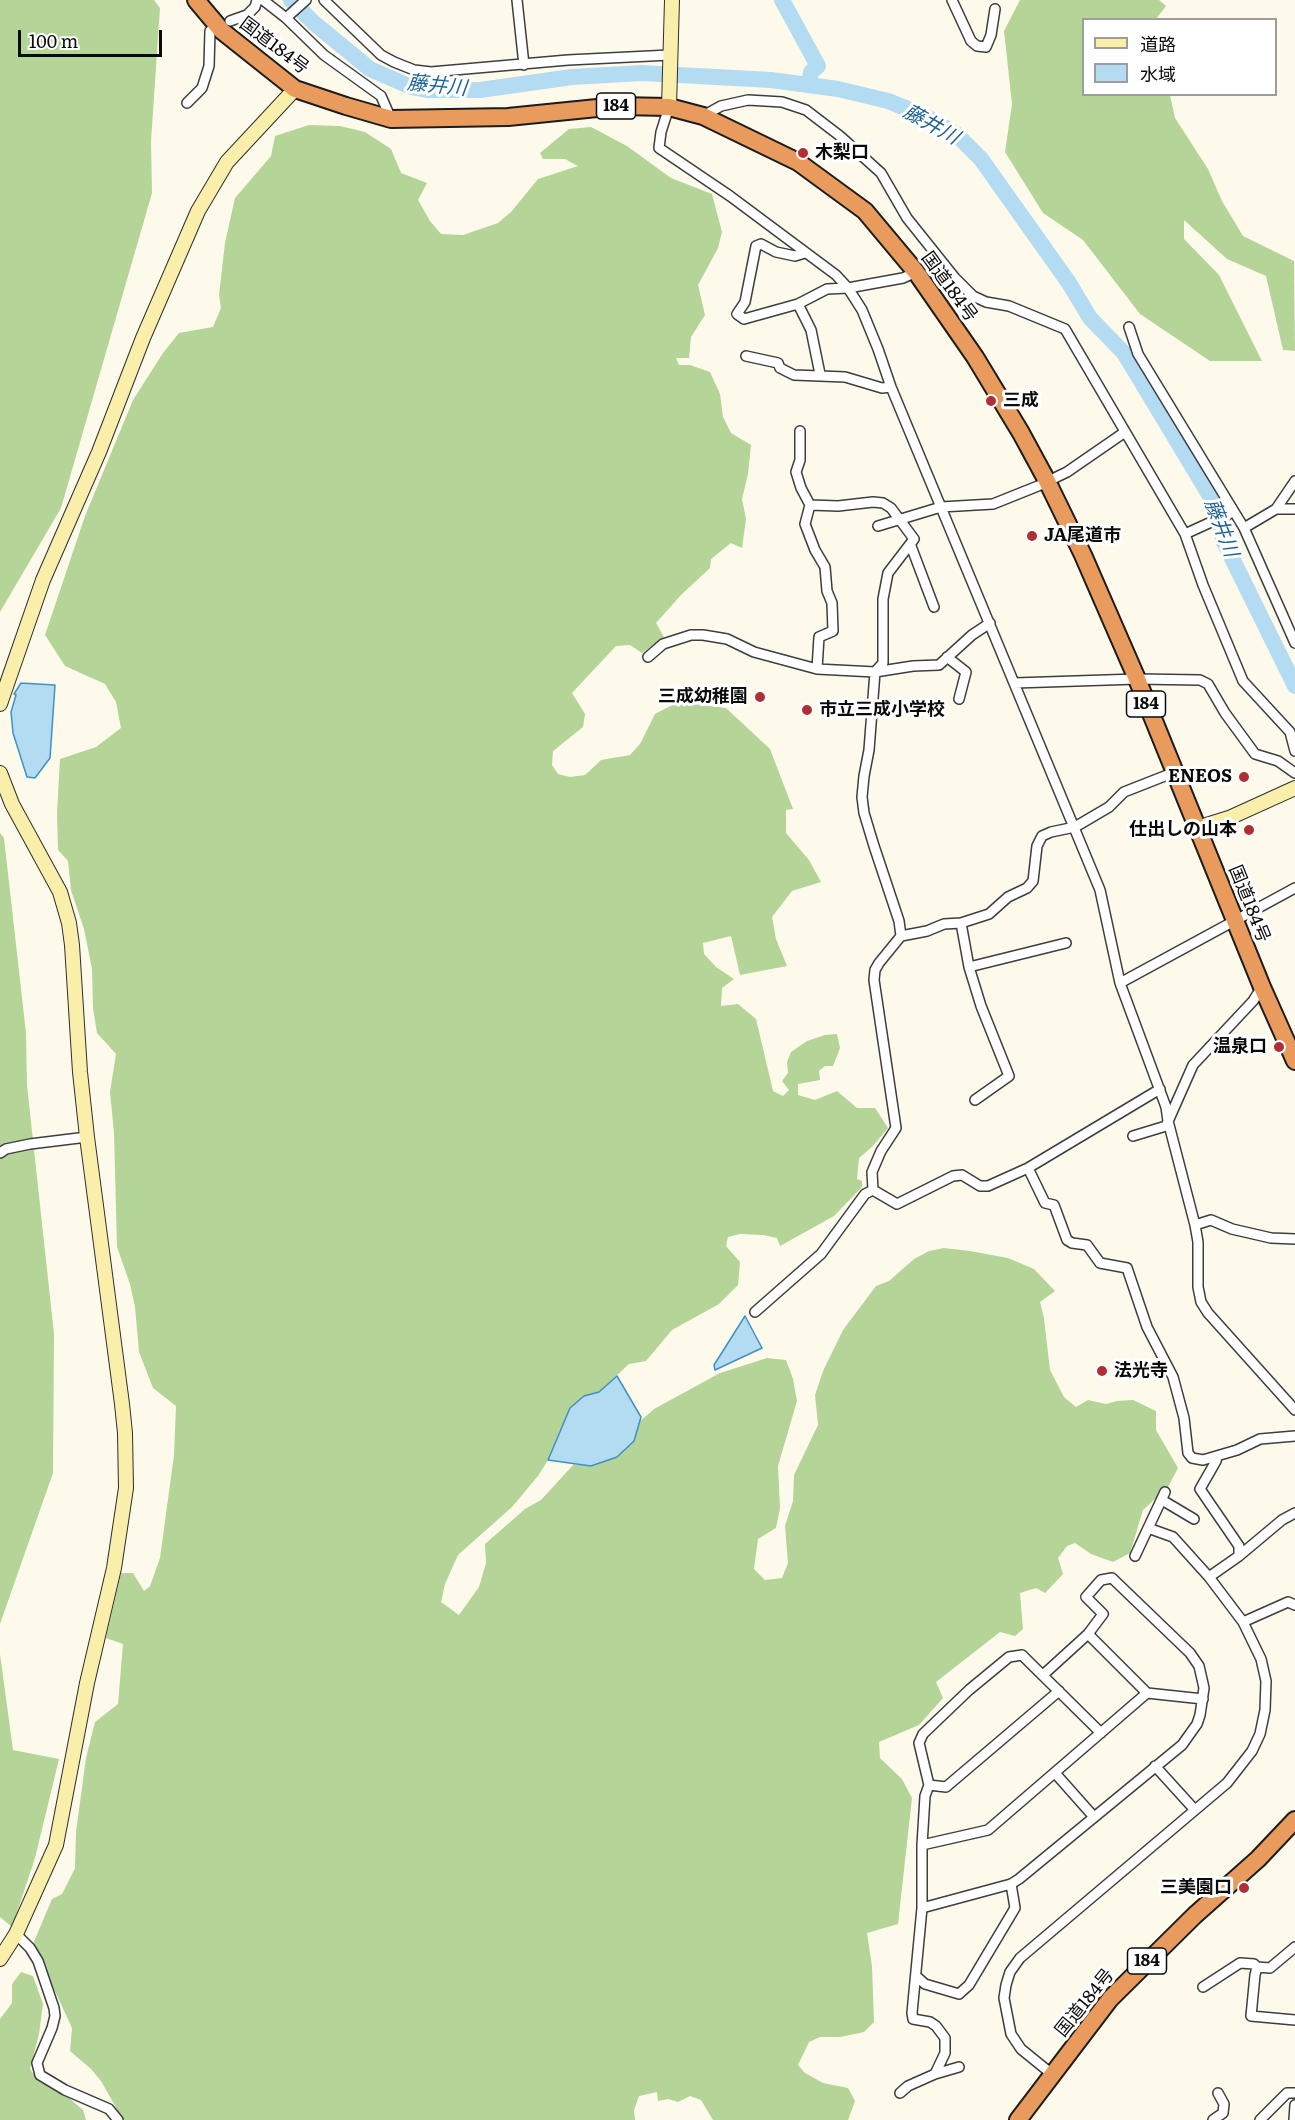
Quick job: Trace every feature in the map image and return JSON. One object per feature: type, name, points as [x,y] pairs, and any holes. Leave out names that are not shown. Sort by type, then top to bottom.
[{"type":"highway","name":"国道184号","points":[[196,0],[295,89],[391,119],[508,117],[669,101],[798,162],[865,211],[916,272],[975,357],[1047,481],[1083,555],[1137,679],[1262,987],[1295,1061]]},
{"type":"highway","name":"国道184号","points":[[1018,2120],[1110,1999],[1195,1915],[1258,1859],[1295,1820]]},
{"type":"street","points":[[187,103],[202,88],[209,66],[210,32],[224,23],[247,15],[255,7],[257,0]]},
{"type":"street","points":[[263,0],[286,18],[324,55],[381,96],[391,119]]},
{"type":"street","points":[[286,18],[306,0]]},
{"type":"street","points":[[324,0],[381,54],[394,63],[414,70],[431,72],[670,54]]},
{"type":"street","points":[[517,0],[524,64]]},
{"type":"street","points":[[672,0],[669,101],[659,148],[730,196],[836,276],[848,288],[862,310],[891,387],[1100,890],[1120,982],[1166,1107],[1195,1225],[1198,1242],[1198,1287],[1201,1302],[1208,1313],[1295,1410]]},
{"type":"street","points":[[952,0],[970,41],[977,46],[986,47],[991,35],[995,9]]},
{"type":"street","points":[[0,704],[43,580],[99,452],[143,338],[198,211],[227,162],[295,89]]},
{"type":"street","points":[[703,116],[721,106],[748,100],[782,102],[806,110],[832,129],[881,173],[907,218],[955,278],[974,296],[986,302],[1009,306],[1065,329],[1185,534],[1203,585],[1243,681],[1290,732],[1295,751]]},
{"type":"street","points":[[805,253],[795,256],[776,252],[761,244],[756,246],[745,302],[737,314],[744,319],[798,304],[827,289],[848,288],[903,278],[916,272]]},
{"type":"street","points":[[798,304],[811,330],[819,374]]},
{"type":"street","points":[[1130,327],[1138,354],[1231,513],[1244,528],[1295,643]]},
{"type":"street","points":[[746,356],[778,363],[780,368],[794,375],[819,374],[845,377],[882,388],[891,387]]},
{"type":"street","points":[[800,431],[800,460],[796,472],[810,505],[805,525],[825,567],[827,591],[832,603],[833,631],[819,637],[817,669]]},
{"type":"street","points":[[878,526],[941,507],[993,504],[1067,472],[1125,432]]},
{"type":"street","points":[[1244,528],[1276,509],[1295,481]]},
{"type":"street","points":[[810,505],[883,503],[891,508],[915,539],[888,573],[884,599],[883,663],[875,672],[869,750],[862,797],[864,813],[899,921],[901,936]]},
{"type":"street","points":[[1276,509],[1295,509]]},
{"type":"street","points":[[1185,534],[1231,513]]},
{"type":"street","points":[[911,546],[934,607]]},
{"type":"street","points":[[1286,624],[1295,620]]},
{"type":"street","points":[[648,657],[663,644],[691,635],[703,635],[727,639],[754,652],[817,669],[875,672],[913,666],[939,665],[972,634],[990,623]]},
{"type":"street","points":[[947,657],[966,672],[959,699]]},
{"type":"street","points":[[1015,683],[1137,679],[1200,680],[1208,684],[1255,754],[1278,761],[1295,773]]},
{"type":"street","points":[[873,1190],[872,1172],[881,1151],[896,1128],[874,980],[875,970],[879,963],[901,936],[927,931],[944,924],[961,923],[989,914],[1008,897],[1027,888],[1033,881],[1037,846],[1042,836],[1075,826],[1109,807],[1124,792],[1175,772]]},
{"type":"street","points":[[0,773],[12,804],[66,906],[72,945],[80,1072],[87,1137],[123,1404],[126,1488],[114,1568],[87,1683],[56,1845],[16,1934],[0,1959]]},
{"type":"street","points":[[1197,828],[1229,818],[1295,788]]},
{"type":"street","points":[[1120,982],[1295,888]]},
{"type":"street","points":[[961,923],[969,967],[981,1006],[1009,1076],[975,1100]]},
{"type":"street","points":[[969,967],[1066,943]]},
{"type":"street","points":[[1133,1136],[1166,1126],[1192,1065],[1253,1001],[1262,987]]},
{"type":"street","points":[[873,1190],[897,1204],[953,1176],[962,1175],[980,1186],[988,1186],[1028,1168],[1160,1089]]},
{"type":"street","points":[[0,1153],[6,1149],[30,1144],[87,1137]]},
{"type":"street","points":[[1028,1168],[1045,1203],[1054,1205],[1067,1240],[1087,1245],[1100,1263],[1127,1268],[1147,1327],[1173,1377],[1184,1418],[1188,1453],[1192,1458],[1203,1460],[1238,1450],[1260,1438],[1295,1436]]},
{"type":"street","points":[[755,1312],[821,1254],[865,1194],[873,1190]]},
{"type":"street","points":[[1195,1225],[1210,1220],[1232,1229],[1271,1238],[1295,1239]]},
{"type":"street","points":[[1217,1456],[1200,1489],[1239,1546],[1239,1557]]},
{"type":"street","points":[[1135,1556],[1163,1496],[1194,1519]]},
{"type":"street","points":[[1209,1577],[1239,1557],[1282,1520],[1295,1513]]},
{"type":"street","points":[[1053,2075],[1021,2049],[1011,2034],[1004,1998],[1011,1972],[1020,1959],[1227,1783],[1252,1750],[1260,1734],[1265,1710],[1266,1681],[1261,1659],[1243,1622],[1209,1577],[1173,1537],[1148,1528]]},
{"type":"street","points":[[922,1908],[1011,1884],[1182,1744],[1197,1724],[1203,1699],[1203,1680],[1190,1653],[1112,1578],[1101,1580],[1086,1597],[1103,1614],[1088,1635],[1043,1675]]},
{"type":"street","points":[[1243,1622],[1288,1602],[1295,1605]]},
{"type":"street","points":[[1088,1635],[1147,1693],[1203,1699]]},
{"type":"street","points":[[934,2074],[945,2053],[945,2038],[936,2025],[913,2019],[912,2013],[922,1908],[925,1796],[929,1785],[919,1743],[923,1734],[961,1697],[1009,1657],[1022,1654],[1101,1733]]},
{"type":"street","points":[[929,1785],[946,1787],[1059,1691]]},
{"type":"street","points":[[922,1845],[988,1830],[1147,1693]]},
{"type":"street","points":[[1155,1767],[1194,1809]]},
{"type":"street","points":[[1055,1773],[1094,1817]]},
{"type":"street","points":[[916,1976],[925,1984],[959,1994],[969,1985],[1015,1908],[1011,1884]]},
{"type":"street","points":[[16,1934],[38,1961],[54,2008],[52,2028],[37,2063],[40,2075],[65,2090],[109,2109],[118,2120]]},
{"type":"street","points":[[1203,1987],[1240,1963],[1269,1968],[1295,1947]]},
{"type":"street","points":[[1257,1967],[1251,2016],[1295,2020]]},
{"type":"street","points":[[900,2093],[908,2086],[934,2074],[959,2067]]},
{"type":"street","points":[[1213,2120],[1223,2113],[1224,2104],[1218,2093]]},
{"type":"street","points":[[1260,2120],[1287,2093],[1295,2093]]},
{"type":"street","points":[[1294,2120],[1295,2105]]},
{"type":"green space","points":[[0,0],[154,0],[160,8],[151,141],[152,193],[61,508],[0,612]]},
{"type":"green space","points":[[1020,0],[1159,0],[1166,6],[1157,18],[1082,18],[1082,96],[1170,96],[1175,118],[1208,169],[1222,201],[1243,236],[1294,261],[1295,351],[1283,350],[1266,276],[1227,259],[1184,220],[1184,239],[1219,275],[1262,361],[1210,361],[1140,314],[1083,240],[1043,213],[1005,152],[1012,104],[1004,31]]},
{"type":"green space","points":[[309,125],[340,126],[365,132],[391,149],[401,173],[427,183],[418,200],[430,221],[441,234],[463,235],[498,223],[511,212],[538,179],[578,166],[565,159],[543,159],[540,153],[569,129],[591,127],[627,146],[671,178],[712,194],[722,232],[718,248],[698,285],[705,315],[691,337],[689,358],[676,358],[679,365],[690,365],[710,372],[720,394],[723,417],[731,433],[751,445],[748,474],[742,499],[746,519],[742,548],[731,543],[711,559],[710,568],[656,623],[664,637],[642,653],[630,645],[616,646],[572,693],[585,714],[583,727],[553,751],[552,765],[558,774],[570,777],[585,775],[601,760],[630,755],[640,744],[655,714],[678,702],[726,708],[770,749],[793,809],[786,810],[786,833],[809,860],[821,882],[792,891],[772,917],[776,939],[787,966],[740,975],[731,936],[703,943],[704,954],[716,967],[734,979],[722,988],[721,1006],[738,1004],[756,1019],[773,1091],[783,1096],[789,1090],[782,1081],[788,1073],[787,1062],[791,1052],[807,1041],[837,1034],[840,1048],[833,1066],[825,1066],[819,1071],[820,1080],[798,1084],[798,1095],[815,1100],[837,1091],[857,1108],[875,1108],[888,1128],[859,1158],[857,1179],[862,1181],[862,1187],[834,1216],[780,1246],[777,1238],[763,1235],[740,1234],[728,1237],[726,1246],[740,1262],[738,1285],[719,1304],[672,1330],[646,1361],[629,1364],[599,1392],[584,1396],[559,1432],[548,1460],[538,1476],[512,1507],[458,1555],[445,1584],[441,1602],[459,1615],[479,1587],[486,1563],[485,1544],[525,1509],[541,1500],[574,1464],[591,1466],[634,1441],[639,1422],[654,1409],[720,1373],[767,1358],[786,1360],[793,1379],[797,1401],[778,1466],[780,1508],[776,1528],[758,1539],[754,1569],[765,1580],[782,1578],[788,1563],[785,1526],[793,1501],[794,1475],[818,1425],[815,1395],[823,1371],[843,1330],[876,1286],[889,1281],[914,1259],[929,1251],[944,1248],[1008,1258],[1034,1269],[1055,1291],[1040,1302],[1050,1370],[1064,1397],[1076,1407],[1088,1400],[1106,1404],[1133,1400],[1156,1411],[1156,1430],[1178,1468],[1168,1487],[1143,1510],[1130,1553],[1113,1562],[1091,1554],[1075,1543],[1067,1546],[1058,1558],[1063,1574],[1045,1593],[1036,1588],[1020,1593],[1023,1629],[1015,1636],[1000,1632],[936,1682],[943,1698],[919,1725],[879,1742],[880,1758],[902,1779],[912,1798],[898,1924],[867,1933],[872,1966],[874,2022],[864,2032],[840,2037],[820,2037],[809,2042],[798,2065],[805,2073],[823,2083],[848,2088],[855,2101],[848,2120],[713,2120],[701,2100],[690,2096],[678,2102],[668,2099],[658,2101],[657,2092],[639,2096],[634,2110],[635,2120],[123,2120],[101,2081],[70,2051],[72,2028],[33,1944],[52,1899],[62,1894],[75,1868],[76,1832],[86,1758],[95,1722],[118,1704],[123,1644],[106,1638],[121,1573],[133,1573],[144,1591],[150,1586],[160,1558],[174,1455],[176,1406],[153,1388],[139,1352],[135,1307],[130,1284],[117,1247],[114,1133],[110,1092],[116,1054],[97,1033],[93,1008],[92,969],[84,929],[71,890],[68,861],[58,850],[57,812],[60,759],[96,747],[121,728],[116,702],[105,684],[65,666],[45,635],[85,516],[133,400],[163,353],[179,333],[213,327],[221,308],[219,295],[225,243],[235,198],[271,156],[275,136]]},
{"type":"green space","points":[[0,833],[4,838],[26,1033],[27,1085],[54,1334],[53,1473],[0,1624]]},
{"type":"green space","points":[[0,1654],[13,1750],[59,1759],[35,1858],[12,1927],[0,1917]]},
{"type":"green space","points":[[21,1972],[33,1976],[43,2004],[39,2034],[30,2069],[38,2081],[70,2099],[83,2110],[86,2120],[0,2120],[0,2019],[12,2003],[12,1984]]},
{"type":"water","points":[[21,683],[55,685],[50,758],[35,778],[27,777],[13,733],[11,712],[16,695],[14,694]]},
{"type":"water","points":[[745,1316],[762,1348],[715,1370],[714,1365]]},
{"type":"water","points":[[617,1376],[641,1417],[634,1441],[617,1457],[591,1466],[548,1460],[570,1408],[584,1396],[599,1392]]},
{"type":"waterway","name":"藤井川","points":[[291,0],[314,23],[370,69],[411,87],[427,90],[480,90],[572,77],[642,73],[771,80],[838,89],[888,101],[925,116],[956,134],[981,159],[1069,283],[1090,318],[1124,353],[1219,511],[1223,540],[1295,686]]},
{"type":"waterway","points":[[782,0],[818,66],[811,72],[809,83]]},
{"type":"place","name":"木梨口","points":[[803,153]]},
{"type":"place","name":"三成","points":[[991,401]]},
{"type":"place","name":"JA尾道市","points":[[1032,536]]},
{"type":"place","name":"三成幼稚園","points":[[760,697]]},
{"type":"place","name":"市立三成小学校","points":[[807,710]]},
{"type":"place","name":"ENEOS","points":[[1244,777]]},
{"type":"place","name":"仕出しの山本","points":[[1249,830]]},
{"type":"place","name":"温泉口","points":[[1279,1047]]},
{"type":"place","name":"法光寺","points":[[1102,1371]]},
{"type":"place","name":"三美園口","points":[[1244,1888]]}]
